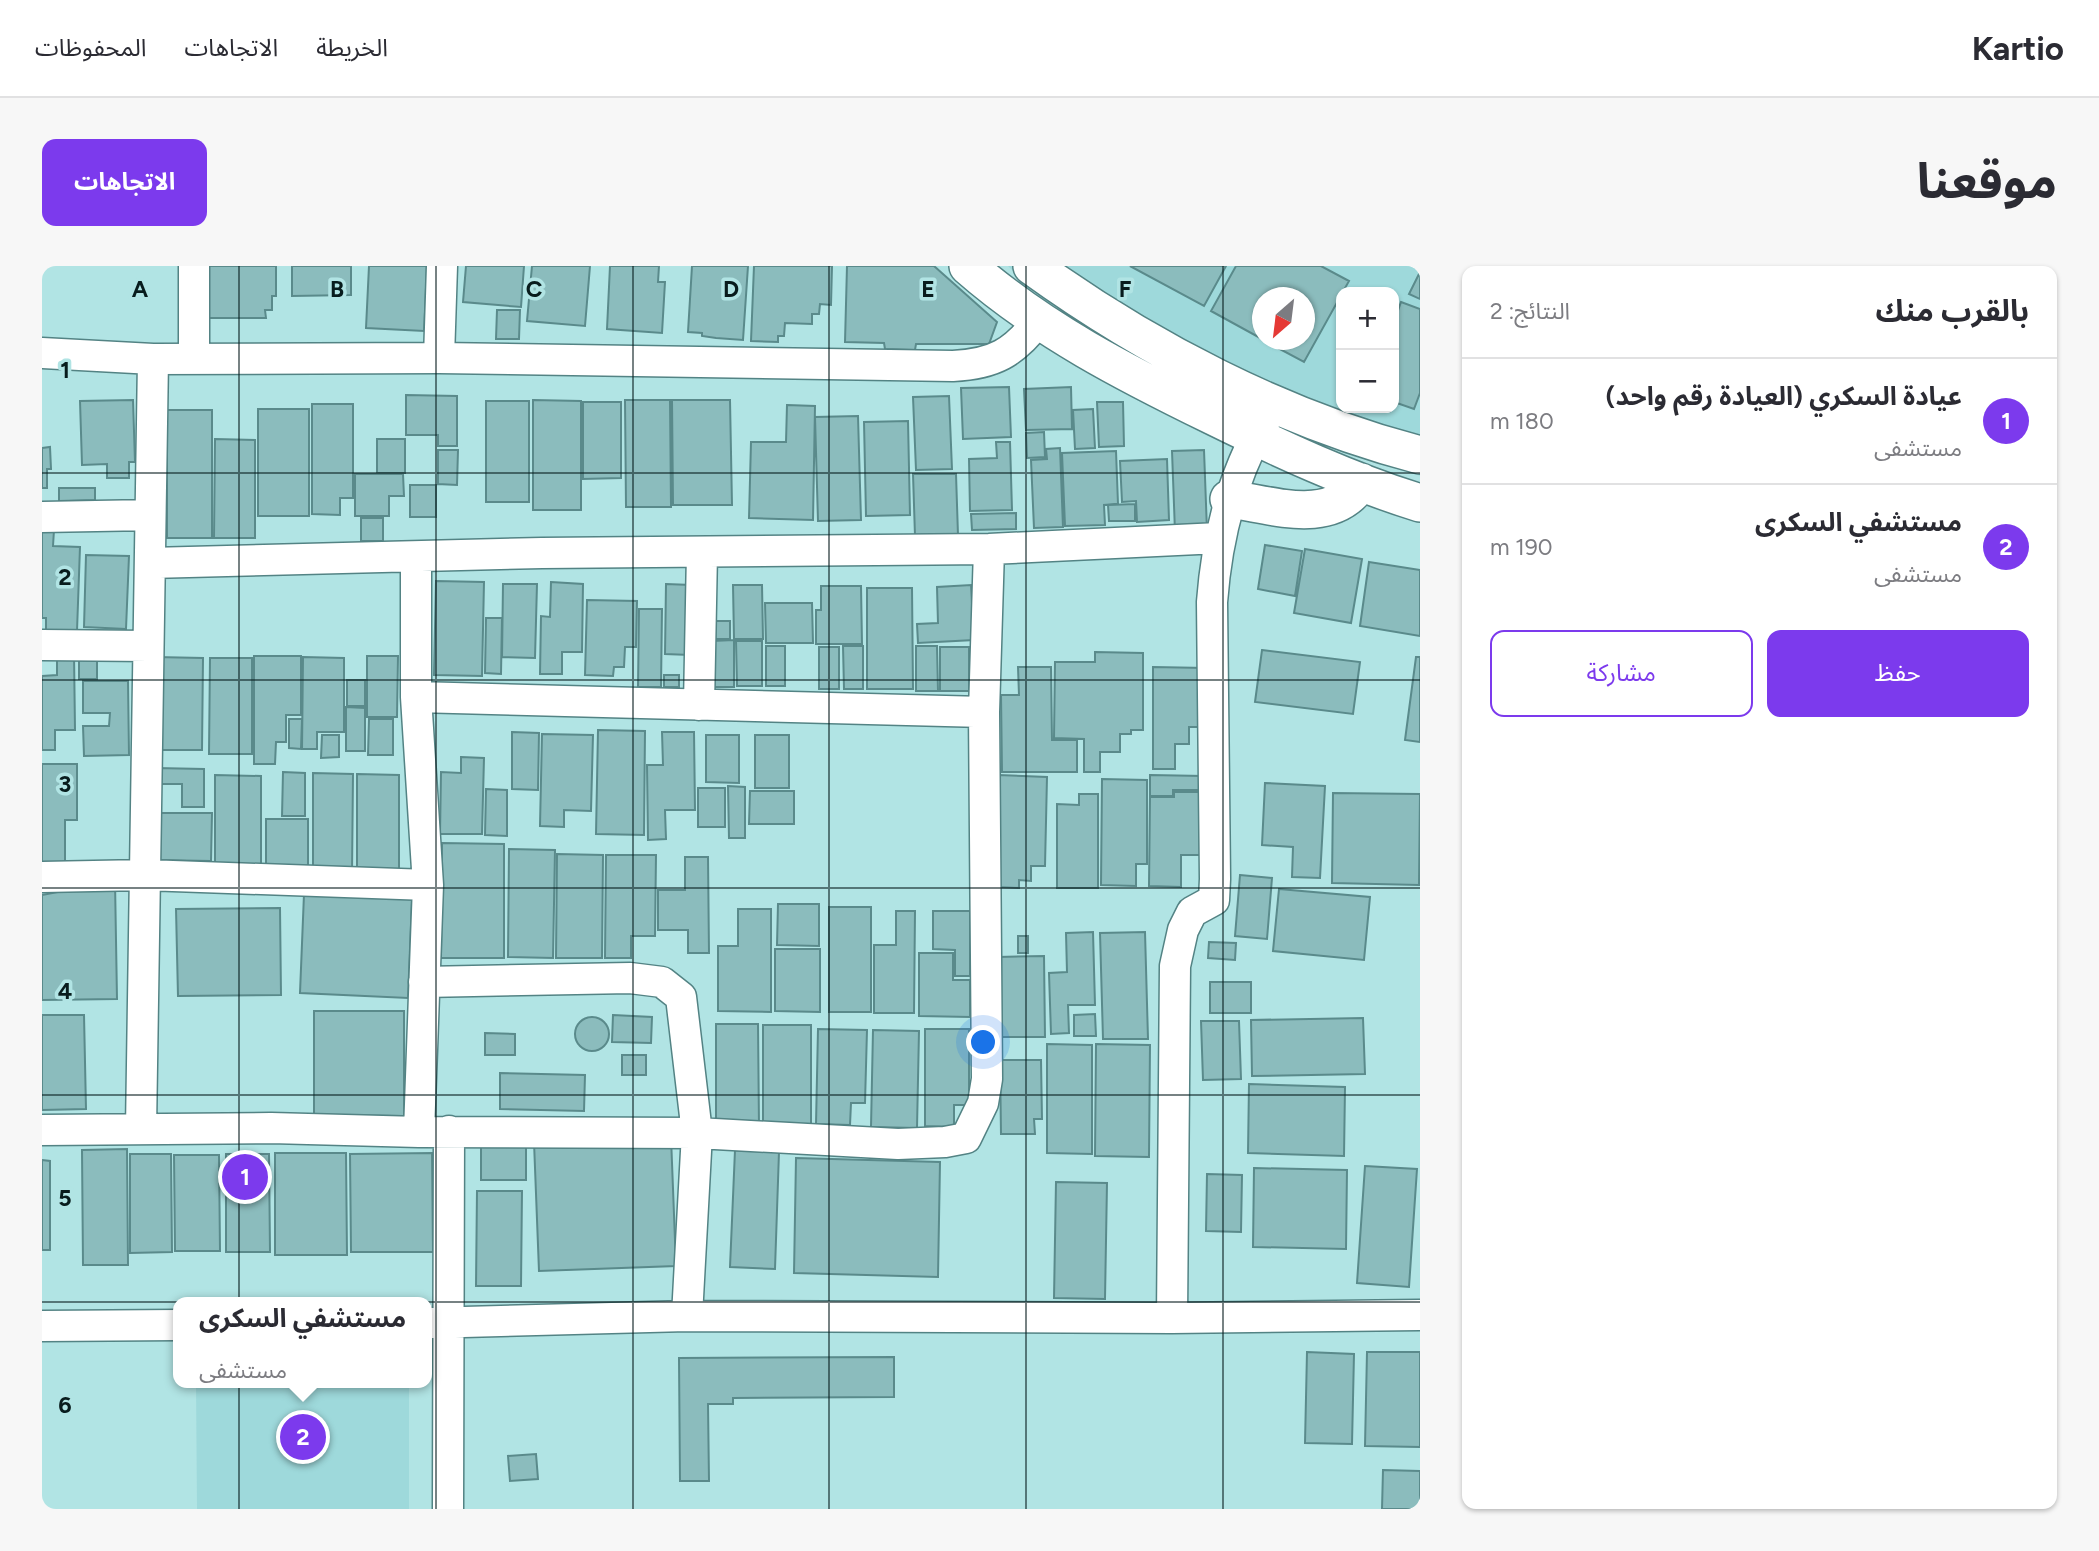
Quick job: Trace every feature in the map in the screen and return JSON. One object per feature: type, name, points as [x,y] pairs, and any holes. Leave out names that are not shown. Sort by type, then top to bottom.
[{"type":"street","points":[[194,266],[194,358]]},
{"type":"street","points":[[439,358],[442,266]]},
{"type":"street","points":[[968,266],[1039,320],[1121,370],[1255,436],[1361,482],[1420,503]]},
{"type":"street","points":[[1032,266],[1075,296],[1152,342],[1275,403],[1342,430],[1420,455]]},
{"type":"street","points":[[42,353],[153,359],[439,358],[953,366],[974,365],[993,360],[1027,337],[1039,320]]},
{"type":"street","points":[[141,1129],[153,359]]},
{"type":"street","points":[[1172,1318],[1175,966],[1180,937],[1192,912],[1214,900],[1212,602],[1219,538],[1229,499],[1255,436],[1275,403]]},
{"type":"street","points":[[1229,499],[1322,510],[1341,503],[1361,482]]},
{"type":"street","points":[[42,517],[150,515]]},
{"type":"street","points":[[150,563],[989,549],[1219,538]]},
{"type":"street","points":[[42,1130],[271,1128],[419,1132],[697,1133],[898,1144],[945,1142],[965,1138],[983,1103],[987,1079],[984,712],[989,549]]},
{"type":"street","points":[[699,705],[702,552]]},
{"type":"street","points":[[416,557],[416,697],[428,885],[419,1132]]},
{"type":"street","points":[[42,645],[148,646]]},
{"type":"street","points":[[416,697],[984,712]]},
{"type":"street","points":[[42,877],[145,875],[428,885]]},
{"type":"street","points":[[424,982],[630,978],[662,982],[681,997],[697,1133],[687,1316]]},
{"type":"street","points":[[449,1131],[437,1323],[449,1509]]},
{"type":"street","points":[[437,1323],[687,1316],[1172,1318],[1420,1315]]},
{"type":"street","points":[[42,1326],[173,1325]]},
{"type":"shaded area","points":[[1008,266],[1420,266],[1420,476],[1263,422],[1042,299]]},
{"type":"shaded area","points":[[196,1388],[409,1388],[409,1509],[197,1509]]},
{"type":"building","points":[[207,266],[276,266],[276,296],[272,296],[272,310],[265,310],[266,318],[208,318]]},
{"type":"building","points":[[292,266],[351,266],[351,295],[292,296]]},
{"type":"building","points":[[369,266],[427,266],[424,331],[366,328]]},
{"type":"building","points":[[466,266],[524,266],[521,307],[463,302]]},
{"type":"building","points":[[532,266],[590,266],[585,326],[527,321]]},
{"type":"building","points":[[610,266],[659,266],[658,282],[665,282],[662,333],[607,329]]},
{"type":"building","points":[[692,266],[748,266],[743,340],[688,332]]},
{"type":"building","points":[[754,266],[832,266],[831,305],[820,304],[819,314],[812,314],[812,324],[785,323],[784,336],[778,336],[778,342],[751,341]]},
{"type":"building","points":[[847,266],[934,266],[997,322],[989,344],[916,344],[915,350],[885,349],[884,343],[845,342]]},
{"type":"building","points":[[1130,266],[1226,266],[1204,306]]},
{"type":"building","points":[[1236,266],[1321,266],[1349,281],[1346,287],[1336,287],[1336,304],[1315,342],[1315,287],[1252,287],[1252,334],[1211,311]]},
{"type":"building","points":[[1420,272],[1420,299],[1409,294]]},
{"type":"building","points":[[1401,302],[1420,309],[1420,393],[1414,409],[1399,404]]},
{"type":"building","points":[[497,310],[520,310],[519,339],[496,339]]},
{"type":"building","points":[[1282,350],[1311,350],[1304,362]]},
{"type":"building","points":[[1009,387],[1011,437],[963,439],[961,388]]},
{"type":"building","points":[[1071,387],[1072,429],[1026,430],[1024,389]]},
{"type":"building","points":[[406,395],[457,396],[457,446],[438,446],[438,435],[406,435]]},
{"type":"building","points":[[949,396],[952,469],[916,470],[913,397]]},
{"type":"building","points":[[133,400],[135,462],[129,462],[129,478],[107,478],[107,464],[82,465],[80,401]]},
{"type":"building","points":[[533,400],[581,401],[581,510],[533,510]]},
{"type":"building","points":[[625,400],[670,400],[671,507],[626,507]]},
{"type":"building","points":[[672,400],[730,400],[732,505],[673,505]]},
{"type":"building","points":[[486,401],[529,401],[529,502],[486,502]]},
{"type":"building","points":[[583,402],[621,402],[621,478],[583,479]]},
{"type":"building","points":[[1097,402],[1123,402],[1124,446],[1099,447]]},
{"type":"building","points":[[312,404],[353,404],[353,498],[340,498],[340,515],[312,514]]},
{"type":"building","points":[[787,405],[815,406],[813,520],[749,518],[751,442],[786,442]]},
{"type":"building","points":[[258,409],[309,409],[309,516],[258,516]]},
{"type":"building","points":[[1093,409],[1095,448],[1075,449],[1073,410]]},
{"type":"building","points":[[167,410],[212,410],[212,538],[167,538]]},
{"type":"building","points":[[858,416],[861,520],[818,521],[815,417]]},
{"type":"building","points":[[908,421],[910,515],[866,516],[864,422]]},
{"type":"building","points":[[1044,432],[1045,457],[1027,458],[1026,433]]},
{"type":"building","points":[[215,439],[255,440],[255,538],[214,538]]},
{"type":"building","points":[[377,439],[405,439],[405,473],[377,473]]},
{"type":"building","points":[[996,442],[1010,442],[1012,510],[970,511],[969,459],[997,458]]},
{"type":"building","points":[[50,447],[51,469],[47,469],[47,488],[42,488],[42,448]]},
{"type":"building","points":[[1060,448],[1063,527],[1034,528],[1031,460],[1047,459],[1046,449]]},
{"type":"building","points":[[438,450],[458,450],[457,485],[438,484]]},
{"type":"building","points":[[1204,450],[1207,531],[1175,532],[1172,451]]},
{"type":"building","points":[[1116,451],[1118,504],[1104,505],[1105,525],[1065,526],[1062,453]]},
{"type":"building","points":[[1167,459],[1169,520],[1137,522],[1136,501],[1122,502],[1120,461]]},
{"type":"building","points":[[355,474],[403,474],[404,496],[389,496],[389,516],[355,516]]},
{"type":"building","points":[[913,474],[956,474],[958,535],[915,536]]},
{"type":"building","points":[[410,485],[436,485],[436,517],[410,517]]},
{"type":"building","points":[[59,488],[95,488],[95,500],[59,501]]},
{"type":"building","points":[[1135,504],[1135,521],[1109,521],[1108,505]]},
{"type":"building","points":[[1016,513],[1016,529],[972,530],[971,514]]},
{"type":"building","points":[[361,518],[383,518],[383,541],[361,541]]},
{"type":"building","points":[[42,530],[54,530],[53,546],[80,547],[77,631],[46,630],[46,618],[42,618]]},
{"type":"building","points":[[1265,545],[1302,551],[1295,596],[1258,589]]},
{"type":"building","points":[[1305,549],[1362,559],[1351,623],[1294,613]]},
{"type":"building","points":[[86,555],[129,556],[126,629],[84,627]]},
{"type":"building","points":[[1369,562],[1420,570],[1420,636],[1360,626]]},
{"type":"building","points":[[436,581],[484,582],[482,676],[434,675]]},
{"type":"building","points":[[551,582],[583,584],[582,652],[562,652],[562,674],[540,674],[541,616],[550,617]]},
{"type":"building","points":[[503,584],[537,584],[535,658],[502,657]]},
{"type":"building","points":[[666,584],[691,585],[690,655],[665,654]]},
{"type":"building","points":[[733,585],[762,585],[763,639],[734,639]]},
{"type":"building","points":[[971,585],[974,640],[918,643],[917,624],[938,623],[937,587]]},
{"type":"building","points":[[821,586],[861,586],[862,644],[816,644],[816,610],[821,610]]},
{"type":"building","points":[[867,588],[912,588],[913,689],[867,689]]},
{"type":"building","points":[[587,600],[637,601],[636,647],[625,647],[624,667],[614,667],[613,676],[585,675]]},
{"type":"building","points":[[765,603],[812,603],[813,643],[766,643]]},
{"type":"building","points":[[639,609],[662,609],[661,687],[638,687]]},
{"type":"building","points":[[486,618],[502,618],[501,674],[485,673]]},
{"type":"building","points":[[713,621],[730,621],[730,639],[713,639]]},
{"type":"building","points":[[734,640],[734,687],[712,687],[712,641]]},
{"type":"building","points":[[736,641],[762,641],[762,686],[737,686]]},
{"type":"building","points":[[766,646],[785,646],[785,686],[766,686]]},
{"type":"building","points":[[843,646],[863,646],[863,689],[844,689]]},
{"type":"building","points":[[916,646],[937,646],[938,691],[916,691]]},
{"type":"building","points":[[819,647],[839,647],[839,689],[819,689]]},
{"type":"building","points":[[940,647],[969,647],[969,691],[940,691]]},
{"type":"building","points":[[1262,650],[1360,662],[1353,714],[1255,702]]},
{"type":"building","points":[[1095,652],[1143,653],[1143,730],[1120,734],[1120,752],[1100,752],[1100,772],[1084,772],[1084,739],[1054,738],[1055,662],[1095,662]]},
{"type":"building","points":[[74,653],[75,730],[55,730],[55,750],[42,750],[42,676],[57,675],[57,654]]},
{"type":"building","points":[[254,656],[301,656],[301,715],[286,715],[286,742],[276,742],[275,764],[254,764]]},
{"type":"building","points":[[367,656],[398,656],[397,717],[367,717]]},
{"type":"building","points":[[155,657],[203,658],[202,750],[155,750]]},
{"type":"building","points":[[303,657],[344,658],[344,732],[317,732],[317,749],[302,749]]},
{"type":"building","points":[[1416,657],[1420,657],[1420,742],[1405,740]]},
{"type":"building","points":[[79,658],[97,658],[97,679],[79,679]]},
{"type":"building","points":[[210,658],[252,658],[252,754],[209,754]]},
{"type":"building","points":[[1018,667],[1051,667],[1052,740],[1077,740],[1077,772],[1002,772],[1001,695],[1019,695]]},
{"type":"building","points":[[1153,667],[1206,668],[1205,727],[1189,727],[1189,744],[1175,744],[1175,769],[1153,769]]},
{"type":"building","points":[[664,675],[679,675],[679,687],[664,687]]},
{"type":"building","points":[[347,680],[365,680],[365,706],[347,706]]},
{"type":"building","points":[[83,681],[128,681],[129,755],[84,756],[83,726],[109,726],[110,713],[83,713]]},
{"type":"building","points":[[346,707],[365,708],[365,751],[346,751]]},
{"type":"building","points":[[289,719],[302,719],[301,749],[289,748]]},
{"type":"building","points":[[369,719],[393,719],[393,755],[368,755]]},
{"type":"building","points":[[598,730],[645,731],[644,835],[596,834]]},
{"type":"building","points":[[512,732],[539,733],[538,790],[512,789]]},
{"type":"building","points":[[662,732],[694,732],[695,810],[665,810],[666,839],[648,840],[647,765],[663,765]]},
{"type":"building","points":[[542,734],[593,735],[591,811],[564,810],[564,827],[540,826]]},
{"type":"building","points":[[322,735],[339,735],[339,757],[321,758]]},
{"type":"building","points":[[706,735],[739,735],[739,783],[706,782]]},
{"type":"building","points":[[755,735],[789,735],[789,788],[755,788]]},
{"type":"building","points":[[461,757],[484,758],[482,834],[440,834],[441,772],[461,773]]},
{"type":"building","points":[[42,764],[77,764],[77,820],[65,820],[65,864],[42,864]]},
{"type":"building","points":[[156,768],[204,769],[204,807],[182,807],[182,784],[156,784]]},
{"type":"building","points":[[283,772],[305,773],[305,816],[282,816]]},
{"type":"building","points":[[313,773],[353,774],[352,874],[313,874]]},
{"type":"building","points":[[357,774],[399,775],[399,875],[357,875]]},
{"type":"building","points":[[215,775],[261,776],[261,873],[215,873]]},
{"type":"building","points":[[998,775],[1047,777],[1045,866],[1031,866],[1031,881],[1019,880],[1019,888],[995,887]]},
{"type":"building","points":[[1150,775],[1203,776],[1202,790],[1173,790],[1173,796],[1150,796]]},
{"type":"building","points":[[1102,779],[1147,780],[1147,864],[1136,864],[1136,886],[1101,885]]},
{"type":"building","points":[[1265,783],[1325,786],[1320,878],[1292,877],[1293,847],[1262,845]]},
{"type":"building","points":[[728,786],[745,787],[745,838],[729,838]]},
{"type":"building","points":[[698,788],[725,788],[725,827],[698,827]]},
{"type":"building","points":[[486,789],[507,790],[507,836],[485,835]]},
{"type":"building","points":[[750,791],[794,791],[794,824],[749,824]]},
{"type":"building","points":[[1174,792],[1201,792],[1201,855],[1181,855],[1181,887],[1149,886],[1150,797],[1174,797]]},
{"type":"building","points":[[1333,793],[1420,794],[1419,885],[1332,883]]},
{"type":"building","points":[[1079,794],[1098,794],[1098,888],[1057,888],[1057,804],[1079,805]]},
{"type":"building","points":[[154,813],[212,813],[211,861],[155,860]]},
{"type":"building","points":[[266,819],[308,819],[308,870],[266,870]]},
{"type":"building","points":[[442,843],[504,844],[504,958],[441,958]]},
{"type":"building","points":[[509,849],[555,850],[553,958],[508,957]]},
{"type":"building","points":[[557,854],[603,855],[602,958],[556,958]]},
{"type":"building","points":[[606,855],[656,855],[655,936],[631,936],[631,958],[605,958]]},
{"type":"building","points":[[685,857],[708,857],[709,953],[688,953],[688,930],[658,930],[658,890],[685,890]]},
{"type":"building","points":[[1240,875],[1272,878],[1267,939],[1235,936]]},
{"type":"building","points":[[115,881],[117,999],[42,1000],[42,895]]},
{"type":"building","points":[[1279,889],[1370,897],[1364,960],[1273,951]]},
{"type":"building","points":[[304,894],[412,899],[408,998],[300,993]]},
{"type":"building","points":[[778,904],[819,904],[819,946],[777,945]]},
{"type":"building","points":[[829,907],[871,907],[871,1012],[829,1012]]},
{"type":"building","points":[[280,908],[281,995],[178,996],[176,909]]},
{"type":"building","points":[[738,909],[771,909],[771,1012],[718,1011],[718,946],[738,946]]},
{"type":"building","points":[[896,911],[915,911],[914,1013],[874,1013],[874,945],[896,945]]},
{"type":"building","points":[[933,911],[970,911],[970,976],[955,976],[955,950],[933,949]]},
{"type":"building","points":[[1093,932],[1095,1005],[1068,1005],[1069,1033],[1051,1034],[1049,973],[1067,972],[1066,933]]},
{"type":"building","points":[[1145,932],[1148,1039],[1103,1039],[1100,933]]},
{"type":"building","points":[[1018,936],[1028,936],[1028,953],[1018,953]]},
{"type":"building","points":[[1209,942],[1236,943],[1235,960],[1208,958]]},
{"type":"building","points":[[775,949],[820,949],[820,1012],[775,1011]]},
{"type":"building","points":[[919,953],[953,953],[953,980],[970,980],[970,1017],[919,1016]]},
{"type":"building","points":[[1044,956],[1045,1037],[1000,1037],[998,957]]},
{"type":"building","points":[[1210,982],[1251,982],[1251,1013],[1210,1013]]},
{"type":"building","points":[[314,1011],[404,1011],[404,1116],[314,1115]]},
{"type":"building","points":[[1095,1014],[1096,1036],[1074,1036],[1074,1015]]},
{"type":"building","points":[[42,1015],[84,1015],[86,1109],[42,1110]]},
{"type":"building","points":[[613,1015],[652,1017],[651,1043],[612,1042]]},
{"type":"building","points":[[592,1017],[604,1022],[609,1034],[604,1046],[592,1051],[580,1046],[575,1034],[580,1022]]},
{"type":"building","points":[[1363,1018],[1365,1074],[1252,1076],[1251,1020]]},
{"type":"building","points":[[1201,1021],[1239,1021],[1241,1079],[1203,1080]]},
{"type":"building","points":[[716,1024],[758,1024],[759,1127],[716,1127]]},
{"type":"building","points":[[763,1025],[811,1025],[811,1126],[763,1126]]},
{"type":"building","points":[[818,1029],[867,1030],[865,1103],[851,1103],[850,1125],[816,1124]]},
{"type":"building","points":[[925,1029],[969,1029],[969,1105],[954,1105],[954,1127],[925,1126]]},
{"type":"building","points":[[873,1030],[919,1031],[917,1128],[871,1127]]},
{"type":"building","points":[[485,1033],[515,1034],[515,1055],[485,1055]]},
{"type":"building","points":[[1047,1044],[1092,1045],[1092,1154],[1047,1153]]},
{"type":"building","points":[[1096,1044],[1150,1045],[1149,1157],[1095,1156]]},
{"type":"building","points":[[622,1055],[646,1055],[646,1075],[622,1075]]},
{"type":"building","points":[[1000,1060],[1041,1060],[1042,1119],[1034,1119],[1035,1134],[1001,1134]]},
{"type":"building","points":[[500,1073],[585,1075],[584,1111],[500,1109]]},
{"type":"building","points":[[1249,1084],[1345,1087],[1344,1156],[1248,1153]]},
{"type":"building","points":[[671,1137],[676,1266],[539,1271],[534,1142]]},
{"type":"building","points":[[481,1138],[526,1138],[526,1180],[481,1180]]},
{"type":"building","points":[[127,1149],[128,1265],[83,1265],[82,1150]]},
{"type":"building","points":[[735,1150],[779,1152],[775,1269],[730,1267]]},
{"type":"building","points":[[275,1153],[346,1153],[347,1255],[275,1255]]},
{"type":"building","points":[[432,1153],[433,1252],[351,1252],[350,1154]]},
{"type":"building","points":[[130,1154],[171,1154],[172,1252],[130,1253]]},
{"type":"building","points":[[226,1154],[269,1154],[270,1252],[226,1252]]},
{"type":"building","points":[[174,1155],[219,1155],[220,1251],[175,1251]]},
{"type":"building","points":[[796,1158],[940,1162],[938,1277],[794,1273]]},
{"type":"building","points":[[42,1160],[50,1161],[50,1250],[42,1250]]},
{"type":"building","points":[[1365,1166],[1417,1169],[1409,1287],[1357,1283]]},
{"type":"building","points":[[1254,1168],[1347,1170],[1346,1249],[1253,1247]]},
{"type":"building","points":[[1207,1174],[1242,1175],[1241,1232],[1206,1231]]},
{"type":"building","points":[[1056,1182],[1107,1183],[1105,1299],[1054,1298]]},
{"type":"building","points":[[477,1191],[522,1191],[521,1286],[476,1286]]},
{"type":"building","points":[[1307,1352],[1354,1354],[1352,1444],[1305,1443]]},
{"type":"building","points":[[1367,1352],[1420,1352],[1420,1447],[1365,1446]]},
{"type":"building","points":[[894,1357],[894,1397],[733,1398],[733,1404],[708,1404],[709,1481],[680,1481],[679,1358]]},
{"type":"building","points":[[536,1454],[538,1479],[510,1481],[508,1456]]},
{"type":"building","points":[[1383,1470],[1420,1471],[1420,1509],[1382,1509]]},
{"type":"place","name":"عيادة السكري (العيادة رقم واحد)","points":[[245,1177]]},
{"type":"place","name":"مستشفي السكرى","points":[[303,1437]]}]
